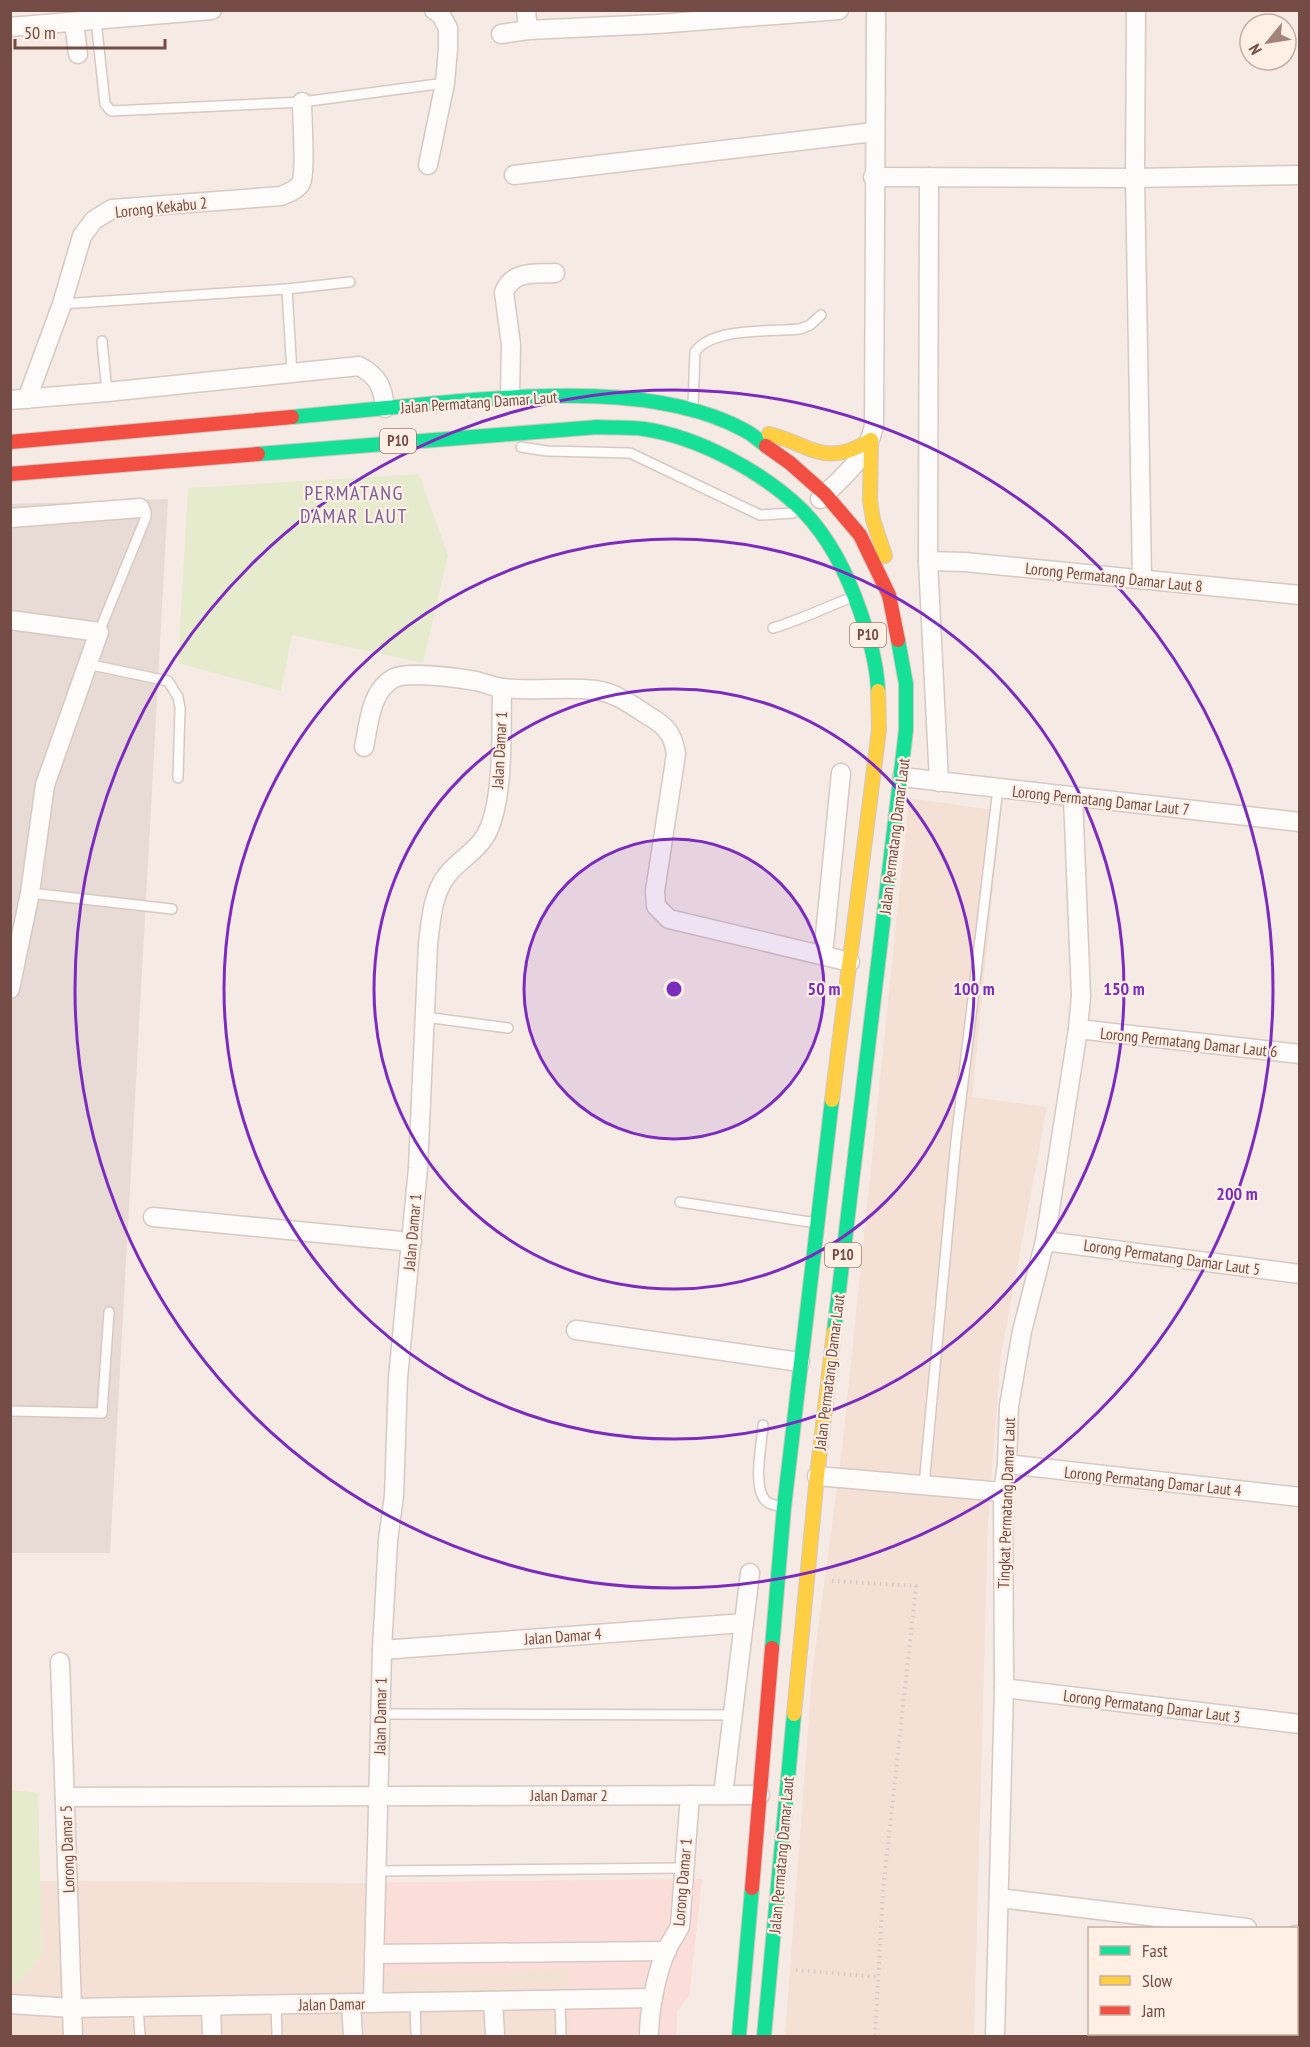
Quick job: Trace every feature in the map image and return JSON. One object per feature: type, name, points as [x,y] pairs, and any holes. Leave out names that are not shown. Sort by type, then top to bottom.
[{"type":"highway","name":"Jalan Permatang Damar Laut","points":[[10,442],[510,397],[599,397],[646,400],[693,411],[745,430],[790,463],[825,494],[860,535],[889,595],[906,684],[906,730],[902,777],[817,1476],[764,2037]]},
{"type":"highway","name":"Jalan Permatang Damar Laut","points":[[10,474],[455,437],[598,427],[644,429],[687,440],[730,459],[774,486],[805,513],[833,550],[855,596],[872,645],[878,687],[879,730],[816,1222],[784,1507],[739,2037]]},
{"type":"highway","points":[[745,430],[773,435],[803,447],[837,455],[852,452],[871,440]]},
{"type":"highway","points":[[871,440],[868,477],[870,499],[874,522],[885,552],[889,595]]},
{"type":"street","points":[[10,27],[74,22],[96,15],[212,10]]},
{"type":"street","points":[[526,10],[528,30]]},
{"type":"street","points":[[501,34],[657,17],[840,10]]},
{"type":"street","points":[[805,513],[859,460],[871,440],[874,426],[873,177],[876,10]]},
{"type":"street","points":[[1136,10],[1135,178],[1142,579]]},
{"type":"street","points":[[428,165],[445,83],[448,28],[437,13]]},
{"type":"street","points":[[74,22],[78,54]]},
{"type":"street","name":"Lorong Kekabu 2","points":[[19,400],[62,304],[82,236],[94,220],[112,209],[281,196],[293,191],[301,183],[303,171],[302,102]]},
{"type":"street","points":[[514,175],[874,132]]},
{"type":"street","points":[[873,177],[1135,178],[1299,175]]},
{"type":"street","points":[[929,177],[928,561],[939,782]]},
{"type":"street","points":[[510,397],[511,345],[504,292],[507,284],[522,274],[555,273]]},
{"type":"street","points":[[19,400],[359,366],[369,371],[377,379],[383,390],[385,408]]},
{"type":"street","points":[[10,518],[140,508]]},
{"type":"street","name":"Lorong Permatang Damar Laut 8","points":[[928,561],[965,562],[1299,595]]},
{"type":"street","points":[[10,620],[99,632],[45,785],[30,893],[10,989]]},
{"type":"street","points":[[364,747],[375,699],[383,687],[394,679],[408,674],[475,681],[502,688],[596,690],[620,698],[657,721],[675,741],[676,754],[655,891],[656,906],[669,919],[850,962]]},
{"type":"street","name":"Jalan Damar 1","points":[[373,2003],[382,1650],[388,1540],[394,1496],[398,1378],[418,1168],[428,944],[439,888],[448,874],[484,839],[492,822],[498,791],[502,688]]},
{"type":"street","points":[[823,955],[841,772]]},
{"type":"street","name":"Lorong Permatang Damar Laut 7","points":[[902,777],[1299,822]]},
{"type":"street","name":"Tingkat Permatang Damar Laut","points":[[995,2037],[1004,1688],[1003,1492],[1009,1406],[1022,1331],[1045,1241],[1078,1029],[1080,996],[1073,797]]},
{"type":"street","name":"Lorong Permatang Damar Laut 6","points":[[1078,1029],[1299,1054]]},
{"type":"street","points":[[153,1217],[412,1242]]},
{"type":"street","name":"Lorong Permatang Damar Laut 5","points":[[1045,1241],[1299,1274]]},
{"type":"street","points":[[576,1330],[800,1362]]},
{"type":"street","name":"Lorong Permatang Damar Laut 4","points":[[1006,1464],[1299,1497]]},
{"type":"street","points":[[817,1476],[1003,1492]]},
{"type":"street","points":[[723,1795],[750,1573]]},
{"type":"street","name":"Jalan Damar 4","points":[[382,1650],[744,1623]]},
{"type":"street","name":"Lorong Damar 5","points":[[60,1662],[73,2037]]},
{"type":"street","name":"Lorong Permatang Damar Laut 3","points":[[1004,1688],[1299,1724]]},
{"type":"street","name":"Lorong Damar 1","points":[[649,2037],[649,2019],[653,1998],[667,1951],[680,1926],[690,1795]]},
{"type":"street","name":"Jalan Damar 2","points":[[378,1796],[760,1795]]},
{"type":"street","points":[[65,1797],[378,1796]]},
{"type":"street","points":[[999,1898],[1231,1927]]},
{"type":"street","points":[[374,1954],[667,1951]]},
{"type":"street","name":"Jalan Damar","points":[[10,2004],[72,2008],[653,1998]]},
{"type":"street","points":[[494,2001],[495,2037]]},
{"type":"street","points":[[351,2003],[353,2037]]},
{"type":"street","points":[[211,2006],[212,2037]]},
{"type":"lane","points":[[96,15],[105,104],[111,111],[302,102],[445,83]]},
{"type":"lane","points":[[62,304],[287,289],[350,282]]},
{"type":"lane","points":[[287,289],[292,374]]},
{"type":"lane","points":[[693,411],[695,352],[700,345],[728,334],[800,329],[822,315]]},
{"type":"lane","points":[[102,341],[107,392]]},
{"type":"lane","points":[[455,437],[501,444]]},
{"type":"lane","points":[[512,446],[547,451],[630,453],[760,515],[805,513]]},
{"type":"lane","points":[[99,632],[146,517],[146,512],[140,508]]},
{"type":"lane","points":[[773,628],[803,619],[855,596]]},
{"type":"lane","points":[[87,664],[168,681],[178,697],[180,708],[178,778]]},
{"type":"lane","points":[[924,1485],[956,1141],[998,788]]},
{"type":"lane","points":[[30,893],[172,909]]},
{"type":"lane","points":[[424,1017],[508,1028]]},
{"type":"lane","points":[[680,1202],[816,1222]]},
{"type":"lane","points":[[10,1411],[102,1413],[109,1312]]},
{"type":"lane","points":[[764,1425],[759,1490],[764,1500],[784,1507]]},
{"type":"lane","points":[[380,1714],[733,1715]]},
{"type":"lane","points":[[376,1871],[684,1868]]},
{"type":"lane","points":[[560,2000],[561,2037]]},
{"type":"lane","points":[[415,2003],[416,2037]]},
{"type":"lane","points":[[276,2005],[277,2037]]},
{"type":"lane","points":[[138,2007],[140,2037]]},
{"type":"path","points":[[807,1580],[916,1586],[883,1891],[875,2037]]},
{"type":"path","points":[[770,1968],[879,1977]]},
{"type":"shaded area","points":[[168,499],[110,1553],[11,1553],[10,504]]},
{"type":"shaded area","points":[[909,798],[1001,811],[972,1097],[1047,1107],[1001,1355],[988,1523],[974,2036],[785,2036],[812,1675],[842,1450]]},
{"type":"shaded area","points":[[10,1790],[38,1793],[40,1881],[366,1883],[702,1879],[689,1996],[677,2010],[676,2036],[11,2036]]},
{"type":"shaded area","points":[[702,1879],[689,1996],[677,2010],[676,2036],[570,2036],[568,1969],[362,1973],[366,1883]]},
{"type":"green space","points":[[419,474],[448,555],[423,663],[292,635],[281,691],[178,663],[188,488]]},
{"type":"green space","points":[[11,1790],[38,1793],[42,1955],[19,1983],[10,1983]]},
{"type":"traffic: fast","points":[[292,417],[514,397],[594,396],[674,405],[710,415],[747,432],[766,446]]},
{"type":"traffic: fast","points":[[258,454],[598,427],[644,429],[665,433],[709,448],[770,484],[804,512],[822,534],[844,571],[855,598],[872,650],[878,691]]},
{"type":"traffic: fast","points":[[834,1332],[906,730],[906,684],[898,640]]},
{"type":"traffic: fast","points":[[772,1648],[784,1507],[832,1100]]},
{"type":"traffic: fast","points":[[764,2036],[794,1714]]},
{"type":"traffic: fast","points":[[739,2036],[752,1888]]},
{"type":"traffic: slow","points":[[769,434],[830,454],[842,453],[871,440]]},
{"type":"traffic: slow","points":[[871,440],[870,500],[873,520],[885,556]]},
{"type":"traffic: slow","points":[[832,1100],[879,730],[878,691]]},
{"type":"traffic: slow","points":[[794,1714],[817,1476],[834,1332]]},
{"type":"traffic: jam","points":[[10,442],[292,417]]},
{"type":"traffic: jam","points":[[766,446],[790,463],[825,494],[860,535],[889,595],[898,640]]},
{"type":"traffic: jam","points":[[10,474],[258,454]]},
{"type":"traffic: jam","points":[[752,1888],[772,1648]]},
{"type":"district","name":"PERMATANG DAMAR LAUT","points":[[354,504]]}]
